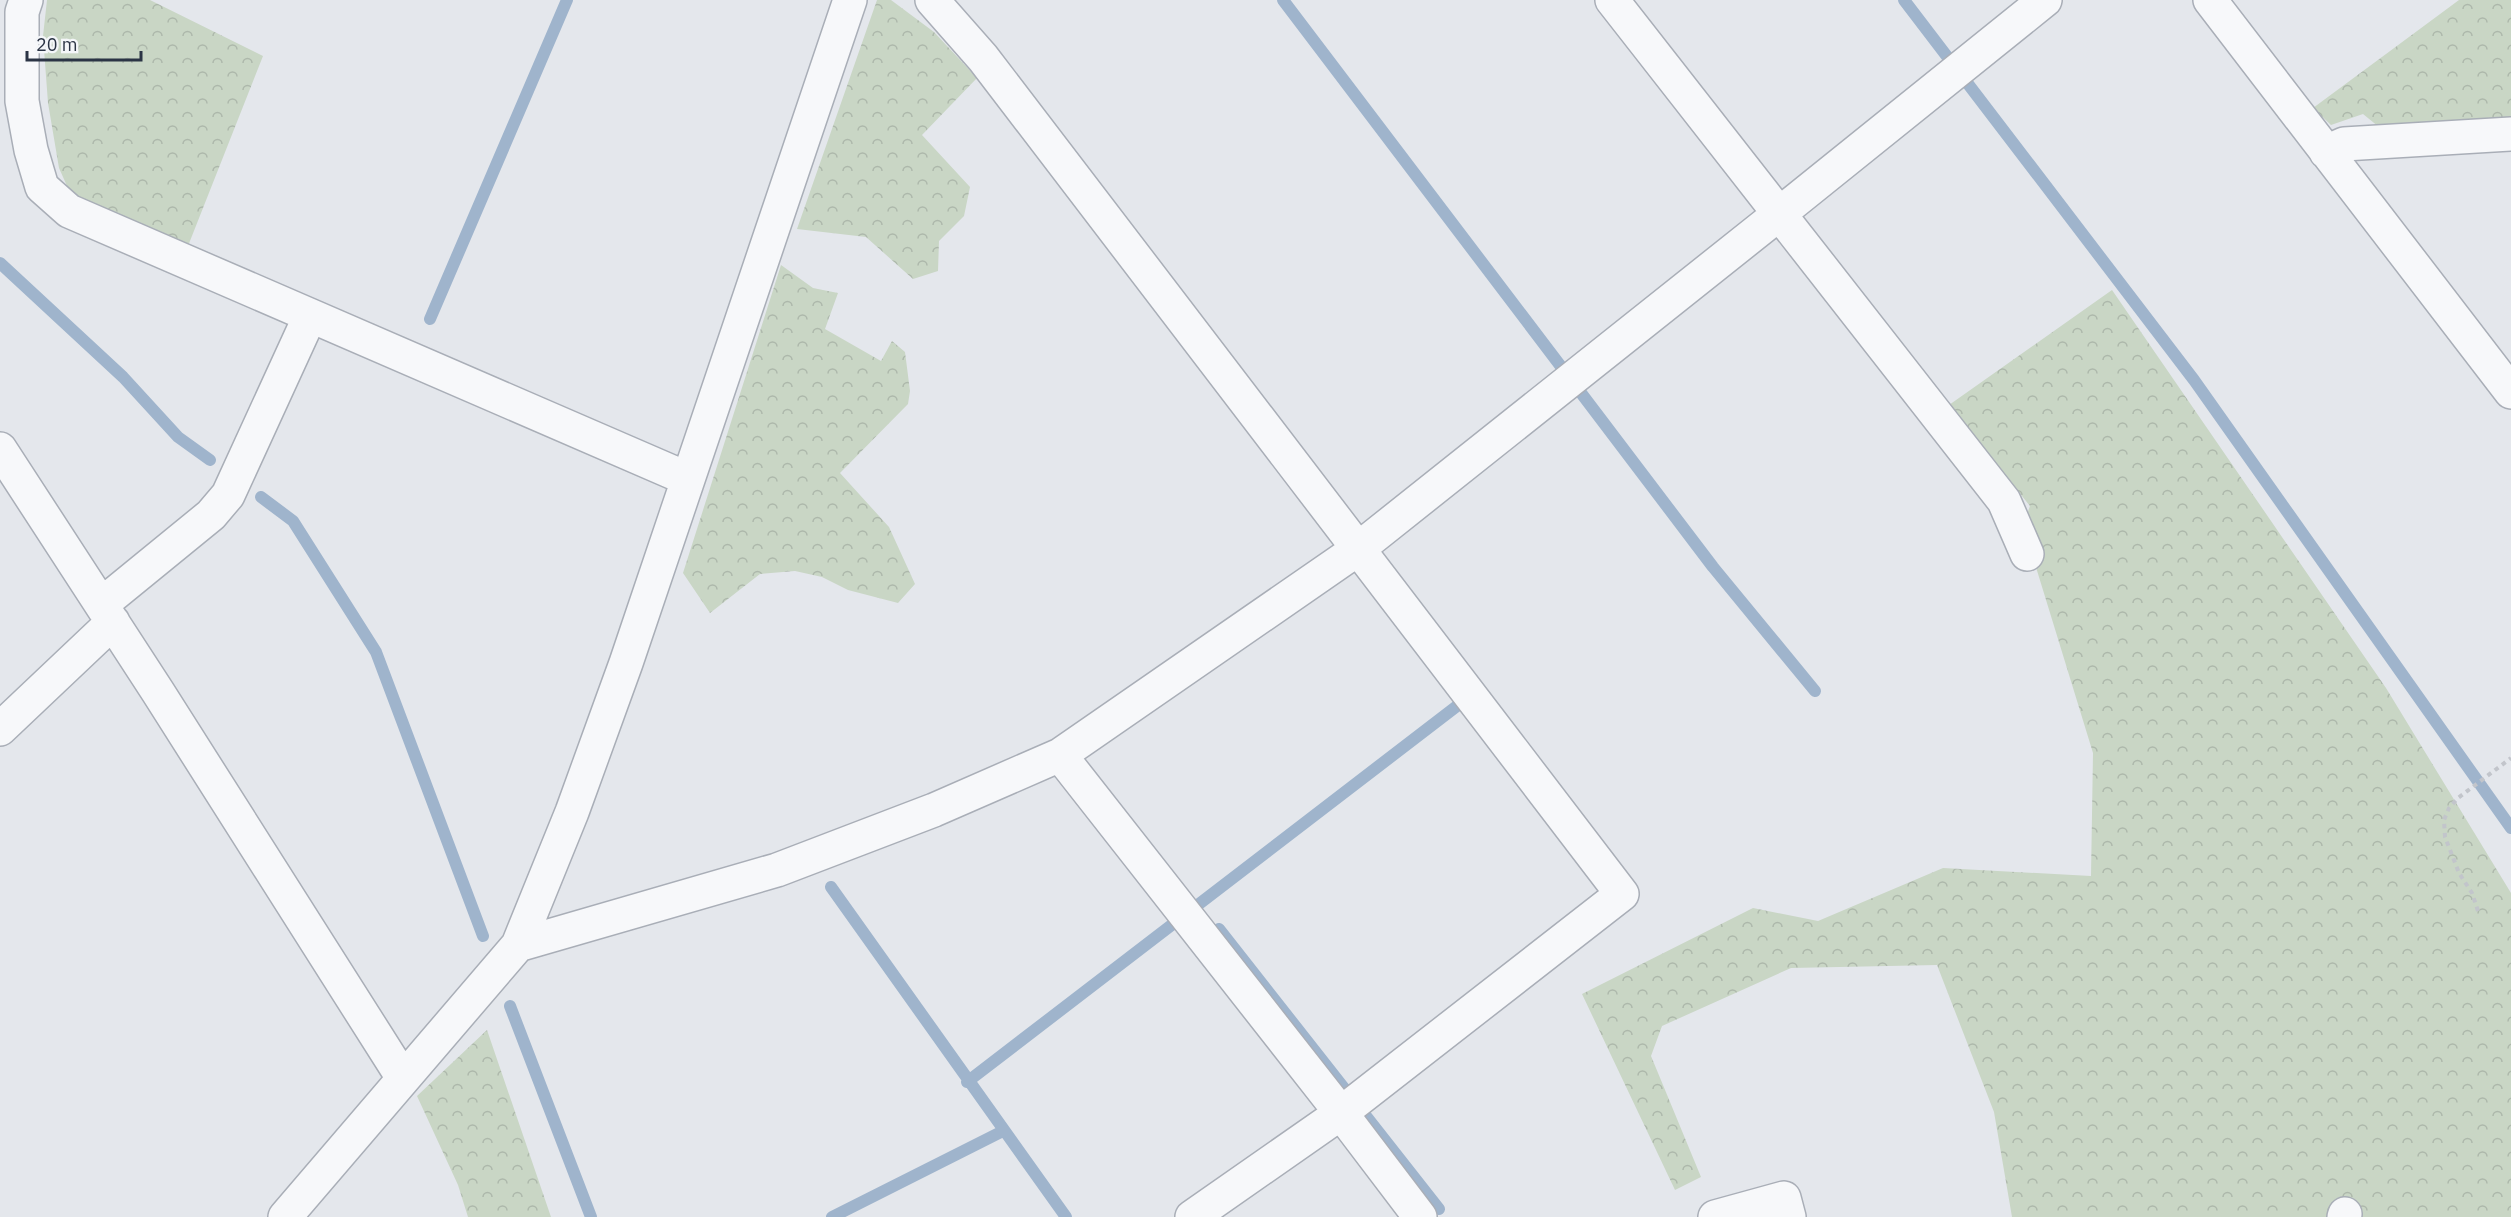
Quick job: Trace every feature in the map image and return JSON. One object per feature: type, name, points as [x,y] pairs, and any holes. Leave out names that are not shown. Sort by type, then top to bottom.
[{"type":"street","points":[[26,0],[22,23],[22,100],[30,150],[42,187],[69,211],[688,479]]},
{"type":"street","points":[[285,1217],[518,945],[572,812],[688,479],[850,0]]},
{"type":"street","points":[[932,0],[983,58],[1622,894],[1341,1113],[1192,1217]]},
{"type":"street","points":[[1612,0],[2004,501],[2027,554]]},
{"type":"street","points":[[518,945],[777,870],[934,810],[1060,756],[1358,549],[2044,0]]},
{"type":"street","points":[[2210,0],[2511,392]]},
{"type":"street","points":[[2326,152],[2344,144],[2511,134]]},
{"type":"street","points":[[0,729],[107,613],[211,515],[228,495],[310,315]]},
{"type":"street","points":[[0,449],[403,1078]]},
{"type":"street","points":[[1060,756],[1420,1217]]},
{"type":"street","points":[[1715,1217],[1784,1198],[1789,1217]]},
{"type":"path","points":[[2478,911],[2472,893],[2458,873],[2445,837],[2444,820],[2449,808],[2458,798],[2511,758]]},
{"type":"green space","points":[[47,0],[150,0],[263,56],[188,246],[77,197],[67,186],[59,168],[48,103],[43,36]]},
{"type":"green space","points":[[877,0],[891,0],[934,32],[977,78],[922,135],[970,187],[964,216],[939,241],[938,271],[913,279],[866,237],[797,229]]},
{"type":"green space","points":[[2459,0],[2511,0],[2511,124],[2379,127],[2363,114],[2331,125],[2313,108]]},
{"type":"green space","points":[[781,265],[813,288],[838,293],[825,329],[881,361],[892,341],[905,352],[910,391],[908,404],[840,473],[889,527],[915,584],[898,603],[848,590],[822,577],[795,571],[760,574],[710,613],[683,573]]},
{"type":"green space","points":[[2112,290],[2386,688],[2511,893],[2511,1217],[2012,1217],[1994,1112],[1937,965],[1791,968],[1662,1026],[1651,1056],[1701,1177],[1675,1190],[1582,994],[1753,908],[1818,921],[1943,868],[2091,876],[2093,753],[2023,525],[2030,506],[1949,405]]},
{"type":"green space","points":[[487,1030],[551,1217],[468,1217],[458,1185],[417,1096]]},
{"type":"waterway","points":[[430,319],[567,0]]},
{"type":"waterway","points":[[1283,0],[1713,567],[1815,691]]},
{"type":"waterway","points":[[1904,0],[2194,380],[2511,828]]},
{"type":"waterway","points":[[0,263],[123,377],[178,437],[210,460]]},
{"type":"waterway","points":[[261,497],[293,521],[376,652],[483,936]]},
{"type":"waterway","points":[[967,1082],[1457,706]]},
{"type":"waterway","points":[[831,887],[1066,1217]]},
{"type":"waterway","points":[[1219,929],[1439,1209]]},
{"type":"waterway","points":[[510,1006],[591,1217]]},
{"type":"waterway","points":[[832,1217],[1003,1131]]}]
